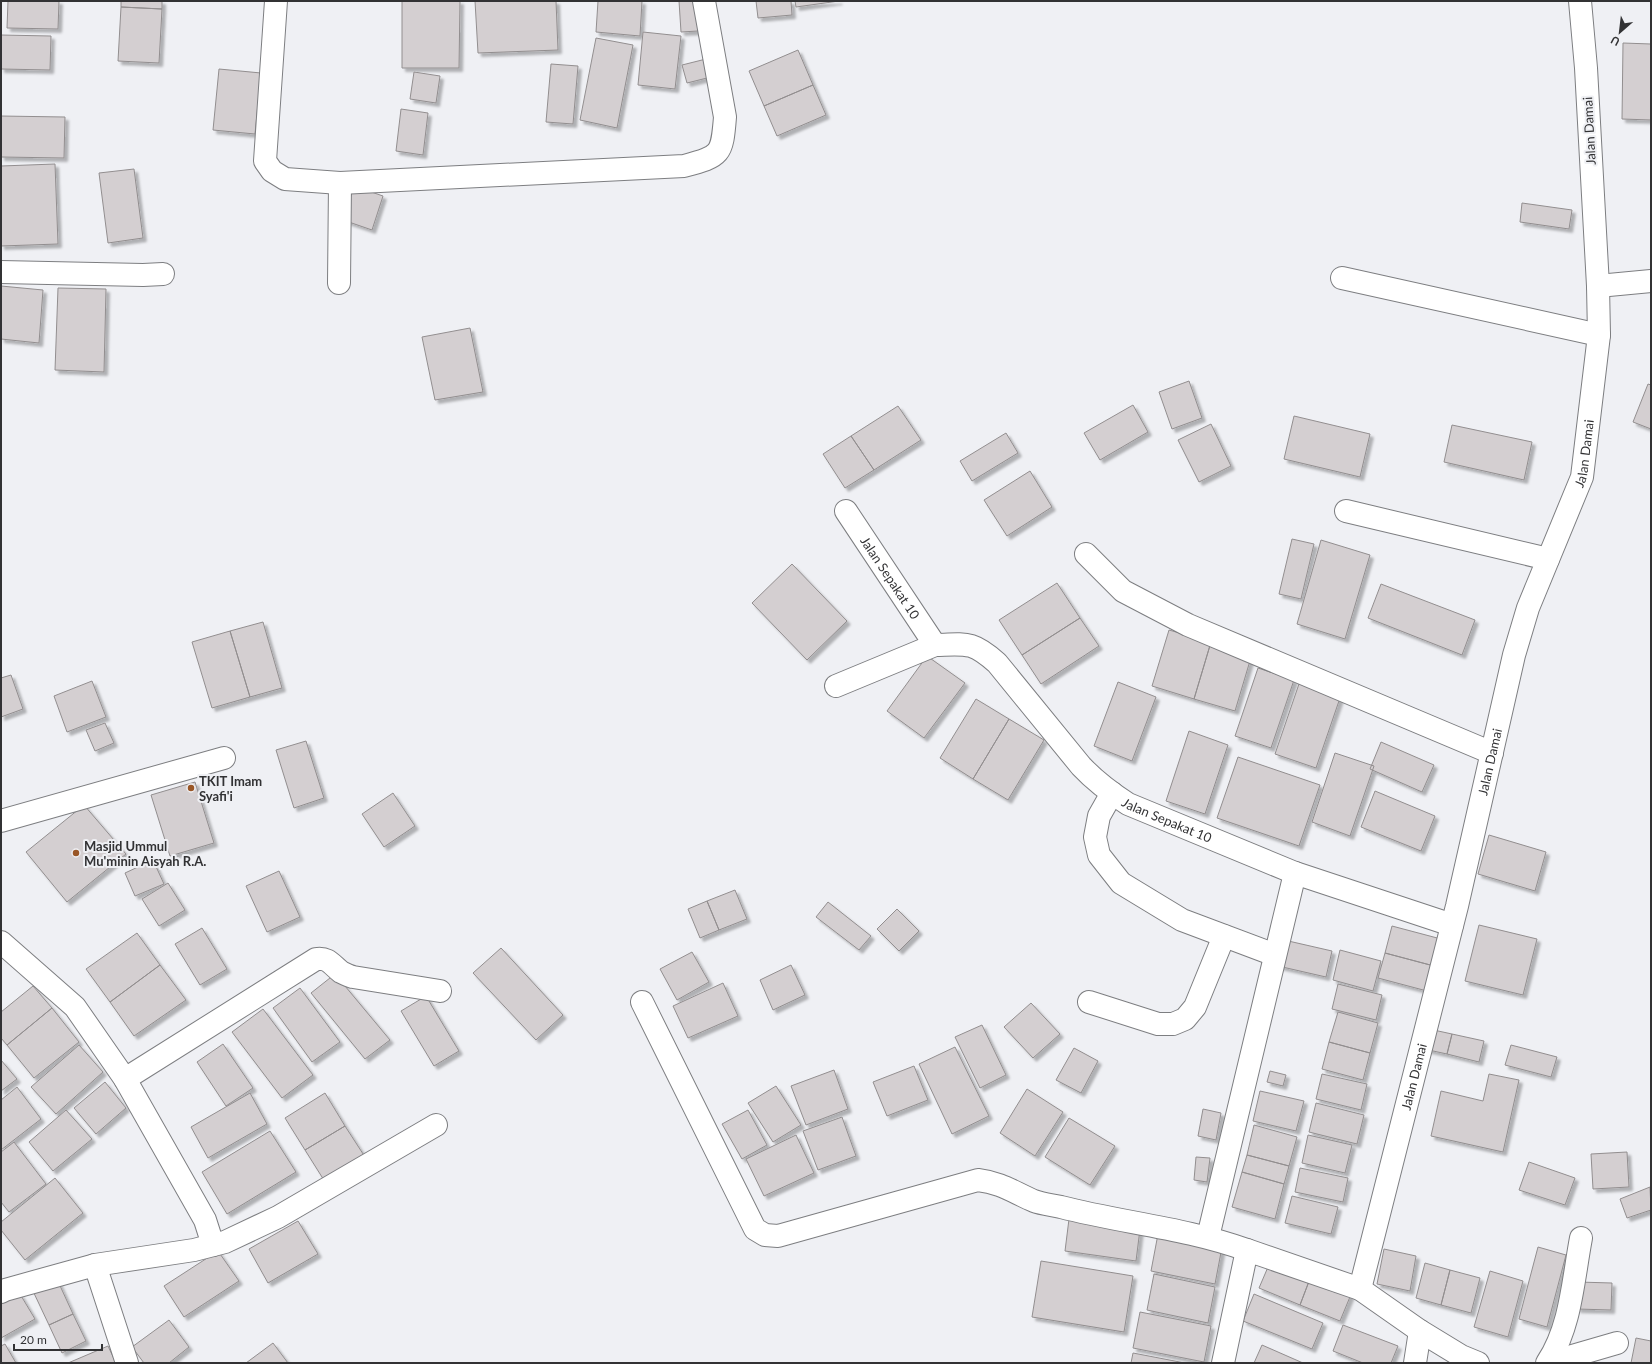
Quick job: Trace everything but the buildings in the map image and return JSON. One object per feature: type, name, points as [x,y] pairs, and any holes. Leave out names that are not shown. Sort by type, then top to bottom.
[{"type":"street","points":[[276,1],[265,161],[272,171],[285,179],[340,183],[684,166],[708,160],[719,151],[724,135],[725,117],[704,1]]},
{"type":"street","name":"Jalan Damai","points":[[1360,1289],[1452,925],[1514,655],[1528,608],[1582,477],[1599,335],[1598,286],[1586,68],[1580,1]]},
{"type":"street","points":[[339,283],[340,183]]},
{"type":"street","points":[[1,272],[143,275],[163,274]]},
{"type":"street","points":[[1342,278],[1599,335]]},
{"type":"street","points":[[1598,286],[1651,281]]},
{"type":"street","name":"Jalan Sepakat 10","points":[[846,511],[935,645]]},
{"type":"street","points":[[1346,511],[1548,559]]},
{"type":"street","points":[[1086,554],[1123,591],[1188,625],[1492,753]]},
{"type":"street","name":"Jalan Sepakat 10","points":[[836,686],[935,645],[965,644],[982,650],[997,663],[1094,780],[1128,804],[1295,873],[1452,925]]},
{"type":"street","points":[[1,821],[224,758]]},
{"type":"street","points":[[1112,793],[1099,816],[1095,837],[1099,855],[1120,883],[1182,920],[1275,955]]},
{"type":"street","points":[[1208,1237],[1295,873]]},
{"type":"street","points":[[1089,1002],[1158,1024],[1173,1024],[1185,1019],[1195,1006],[1224,936]]},
{"type":"street","points":[[1,942],[75,1007],[124,1079],[205,1220],[212,1245]]},
{"type":"street","points":[[124,1079],[316,959],[322,958],[327,960],[340,971],[353,978],[440,991]]},
{"type":"street","points":[[642,1002],[755,1229],[765,1235],[778,1236],[978,1180],[992,1182],[1035,1201],[1098,1217],[1154,1225],[1208,1237],[1360,1289],[1420,1331],[1462,1356],[1478,1363]]},
{"type":"street","points":[[2,1289],[95,1265],[194,1250],[225,1242],[278,1217],[436,1126]]},
{"type":"street","points":[[1547,1363],[1555,1350],[1565,1326],[1581,1238]]},
{"type":"street","points":[[1223,1363],[1247,1250]]},
{"type":"street","points":[[95,1265],[127,1363]]},
{"type":"street","points":[[1415,1363],[1420,1331]]},
{"type":"street","points":[[1547,1363],[1617,1343]]},
{"type":"place","name":"TKIT Imam Syafi'i","points":[[191,788]]},
{"type":"place","name":"Masjid Ummul Mu'minin Aisyah R.A.","points":[[76,853]]}]
